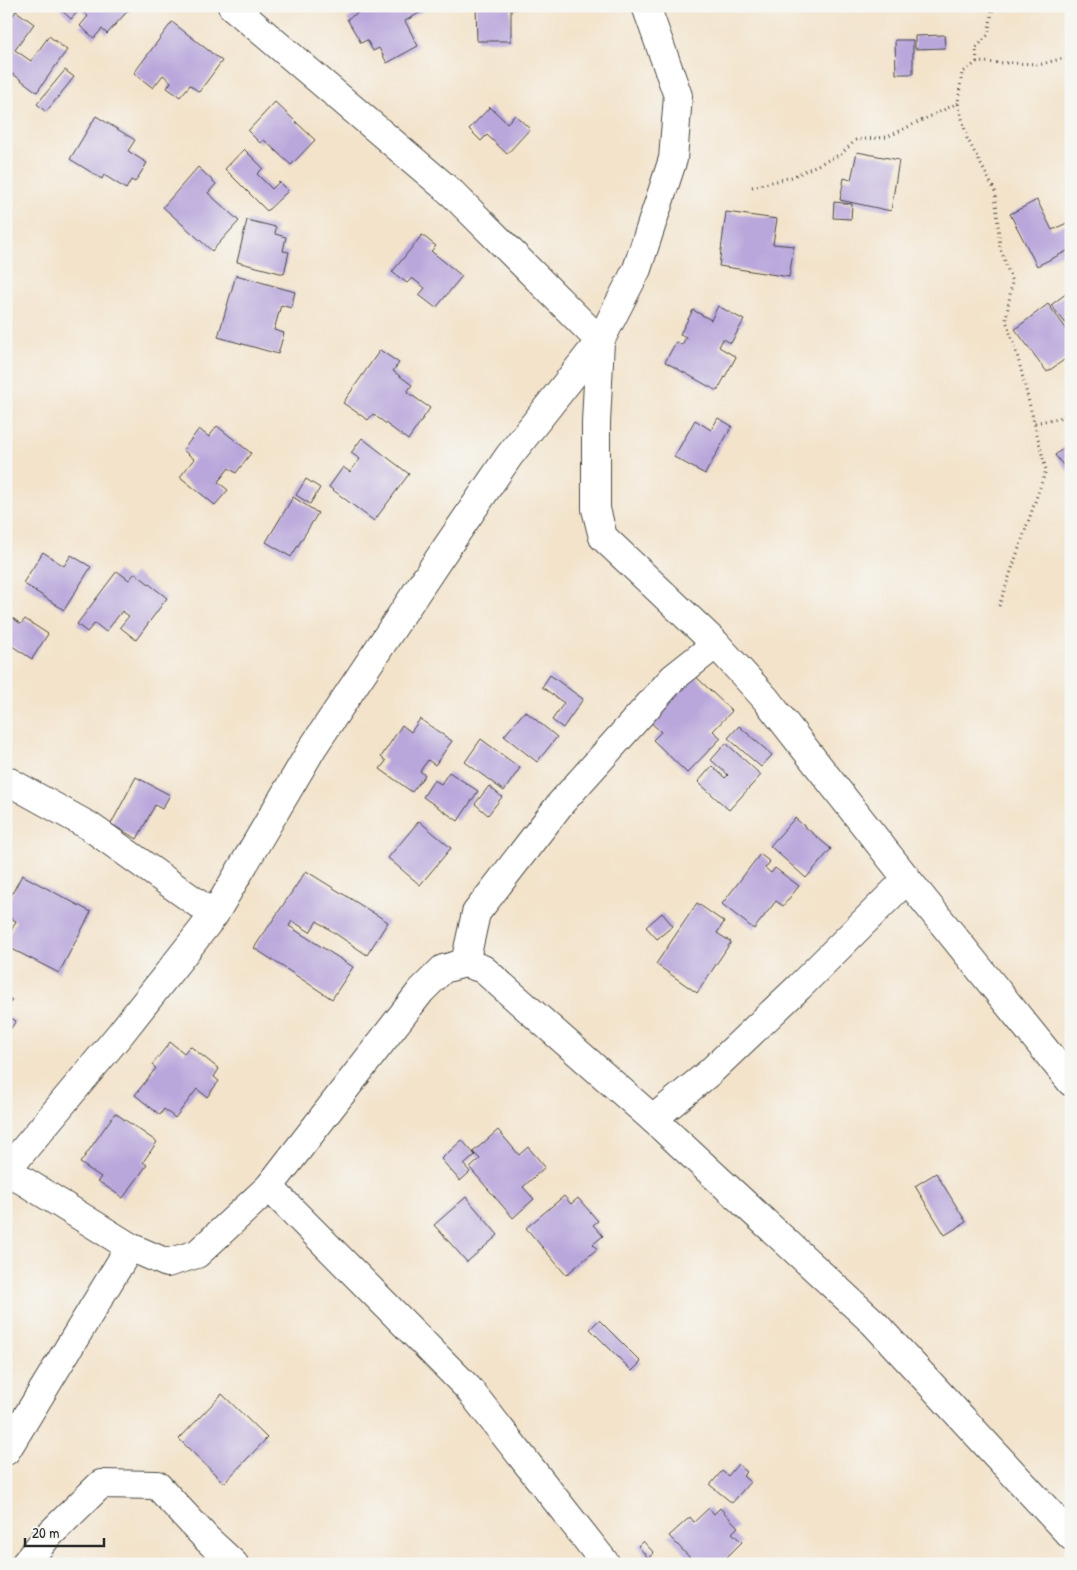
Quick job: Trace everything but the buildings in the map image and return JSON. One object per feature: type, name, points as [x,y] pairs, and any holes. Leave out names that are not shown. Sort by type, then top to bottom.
[{"type":"street","points":[[232,6],[453,194],[600,341],[596,423],[596,509],[603,537],[716,644],[765,698],[907,879],[1071,1082]]},
{"type":"street","points":[[646,6],[678,96],[673,159],[637,269],[600,341],[509,456],[438,560],[313,747],[214,915],[121,1033],[7,1170],[130,1247],[167,1263],[197,1254],[269,1187],[421,990],[443,968],[465,963],[484,969],[653,1118],[874,1323],[1071,1536]]},
{"type":"street","points":[[465,963],[476,913],[561,803],[673,678],[716,644]]},
{"type":"street","points":[[6,780],[89,826],[214,915]]},
{"type":"street","points":[[653,1118],[710,1072],[799,988],[907,879]]},
{"type":"street","points":[[269,1187],[468,1388],[606,1564]]},
{"type":"street","points":[[6,1451],[130,1247]]},
{"type":"street","points":[[26,1564],[47,1537],[101,1484],[157,1485],[207,1539],[234,1564]]},
{"type":"path","points":[[976,62],[976,48],[988,35],[993,6]]},
{"type":"path","points":[[999,606],[1046,470],[1018,358],[1006,320],[1012,282],[1000,247],[995,191],[967,138],[958,103],[962,73],[976,62],[1042,64],[1071,56]]},
{"type":"path","points":[[752,187],[792,176],[841,154],[856,140],[887,137],[958,103]]},
{"type":"path","points":[[1035,423],[1063,416],[1071,407]]}]
